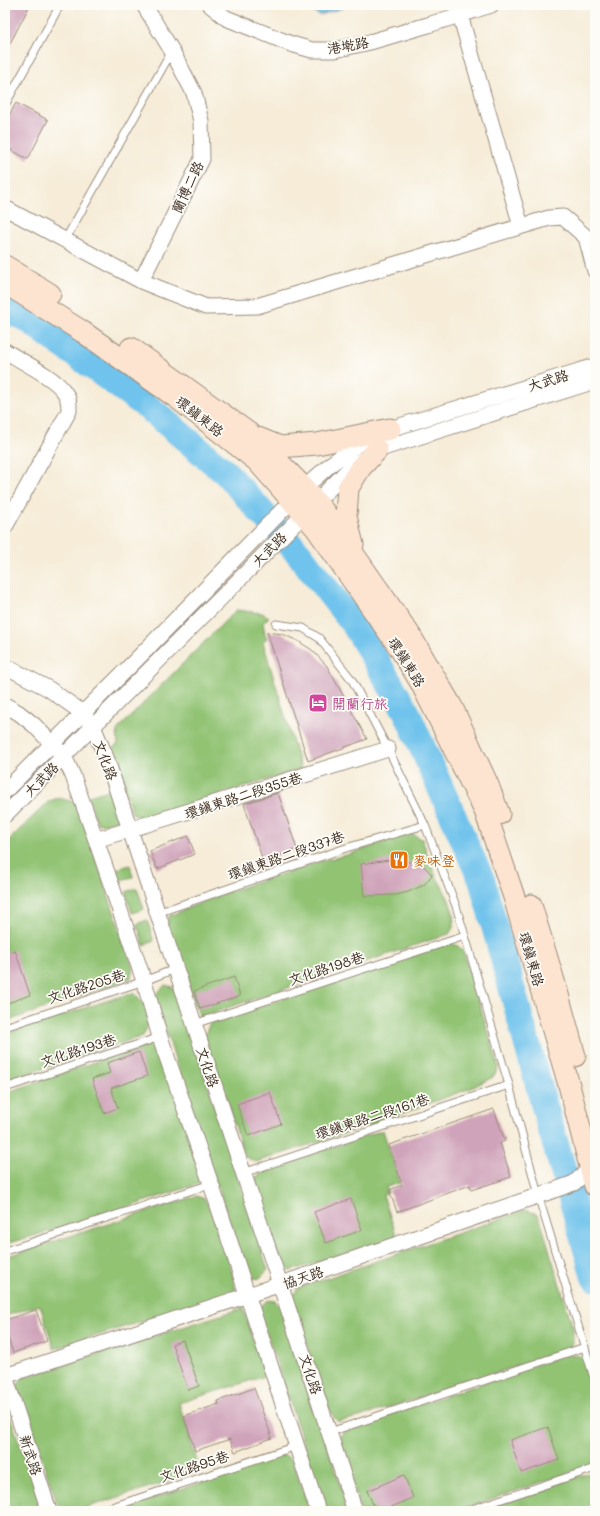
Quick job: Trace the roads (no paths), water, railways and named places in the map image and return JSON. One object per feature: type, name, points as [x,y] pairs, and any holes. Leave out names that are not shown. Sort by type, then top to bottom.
[{"type":"street","name":"蘭博二路","points":[[142,281],[202,159],[201,121],[194,93],[172,51],[144,5]]},
{"type":"street","name":"港墘路","points":[[210,5],[226,18],[291,44],[312,50],[335,50],[363,44],[491,5]]},
{"type":"street","points":[[460,15],[521,226]]},
{"type":"street","points":[[5,208],[142,281],[206,307],[257,306],[549,218],[563,217],[586,237],[595,271]]},
{"type":"street","name":"環鎮東路","points":[[5,266],[87,318],[163,370],[250,434],[271,454],[299,507],[356,557],[410,635],[452,707],[488,785],[528,895],[542,939],[595,1132]]},
{"type":"street","name":"環鎮東路","points":[[5,284],[83,332],[177,398],[257,461],[316,528],[399,647],[421,683],[485,811],[514,897],[593,1173]]},
{"type":"street","points":[[5,352],[58,384],[65,393],[69,402],[69,411],[6,524]]},
{"type":"street","name":"大武路","points":[[5,815],[267,552],[331,464],[362,441],[390,429],[595,366]]},
{"type":"street","name":"大武路","points":[[5,791],[256,539],[350,468],[377,450],[595,381]]},
{"type":"street","points":[[250,434],[280,447],[317,444],[390,429]]},
{"type":"street","points":[[356,557],[346,516],[348,488],[361,467],[377,450]]},
{"type":"street","name":"文化路","points":[[5,666],[49,689],[83,713],[93,726],[107,760],[131,830],[175,969],[281,1284],[355,1511]]},
{"type":"street","points":[[5,705],[19,713],[64,756],[73,776],[144,981],[160,1037],[211,1184],[318,1511]]},
{"type":"street","name":"環鎮東路二段355巷","points":[[96,840],[388,749]]},
{"type":"street","name":"協天路","points":[[5,1376],[544,1194],[593,1173]]},
{"type":"street","name":"新武路","points":[[5,1376],[49,1511]]},
{"type":"lane","points":[[5,105],[60,5]]},
{"type":"lane","points":[[65,240],[172,51]]},
{"type":"lane","points":[[276,624],[302,628],[319,638],[352,680],[425,825],[456,906],[509,1085],[544,1194],[595,1380]]},
{"type":"lane","name":"環鎮東路二段337巷","points":[[157,913],[346,848],[425,825]]},
{"type":"lane","name":"文化路198巷","points":[[194,1024],[465,936]]},
{"type":"lane","name":"文化路205巷","points":[[5,1027],[144,981],[175,969]]},
{"type":"lane","name":"文化路193巷","points":[[5,1088],[160,1037]]},
{"type":"lane","name":"環鎮東路二段161巷","points":[[243,1172],[509,1085]]},
{"type":"lane","points":[[5,1251],[211,1184]]},
{"type":"lane","points":[[330,1432],[585,1346]]},
{"type":"lane","name":"文化路95巷","points":[[100,1511],[296,1446]]},
{"type":"lane","points":[[466,1511],[595,1468]]},
{"type":"water","points":[[297,5],[352,5],[320,15]]},
{"type":"waterway","points":[[5,309],[26,318],[148,407],[226,473],[299,554],[356,627],[406,711],[482,881],[548,1119],[595,1278]]},
{"type":"place","name":"開蘭行旅","points":[[318,703]]},
{"type":"place","name":"麥味登","points":[[399,860]]}]
